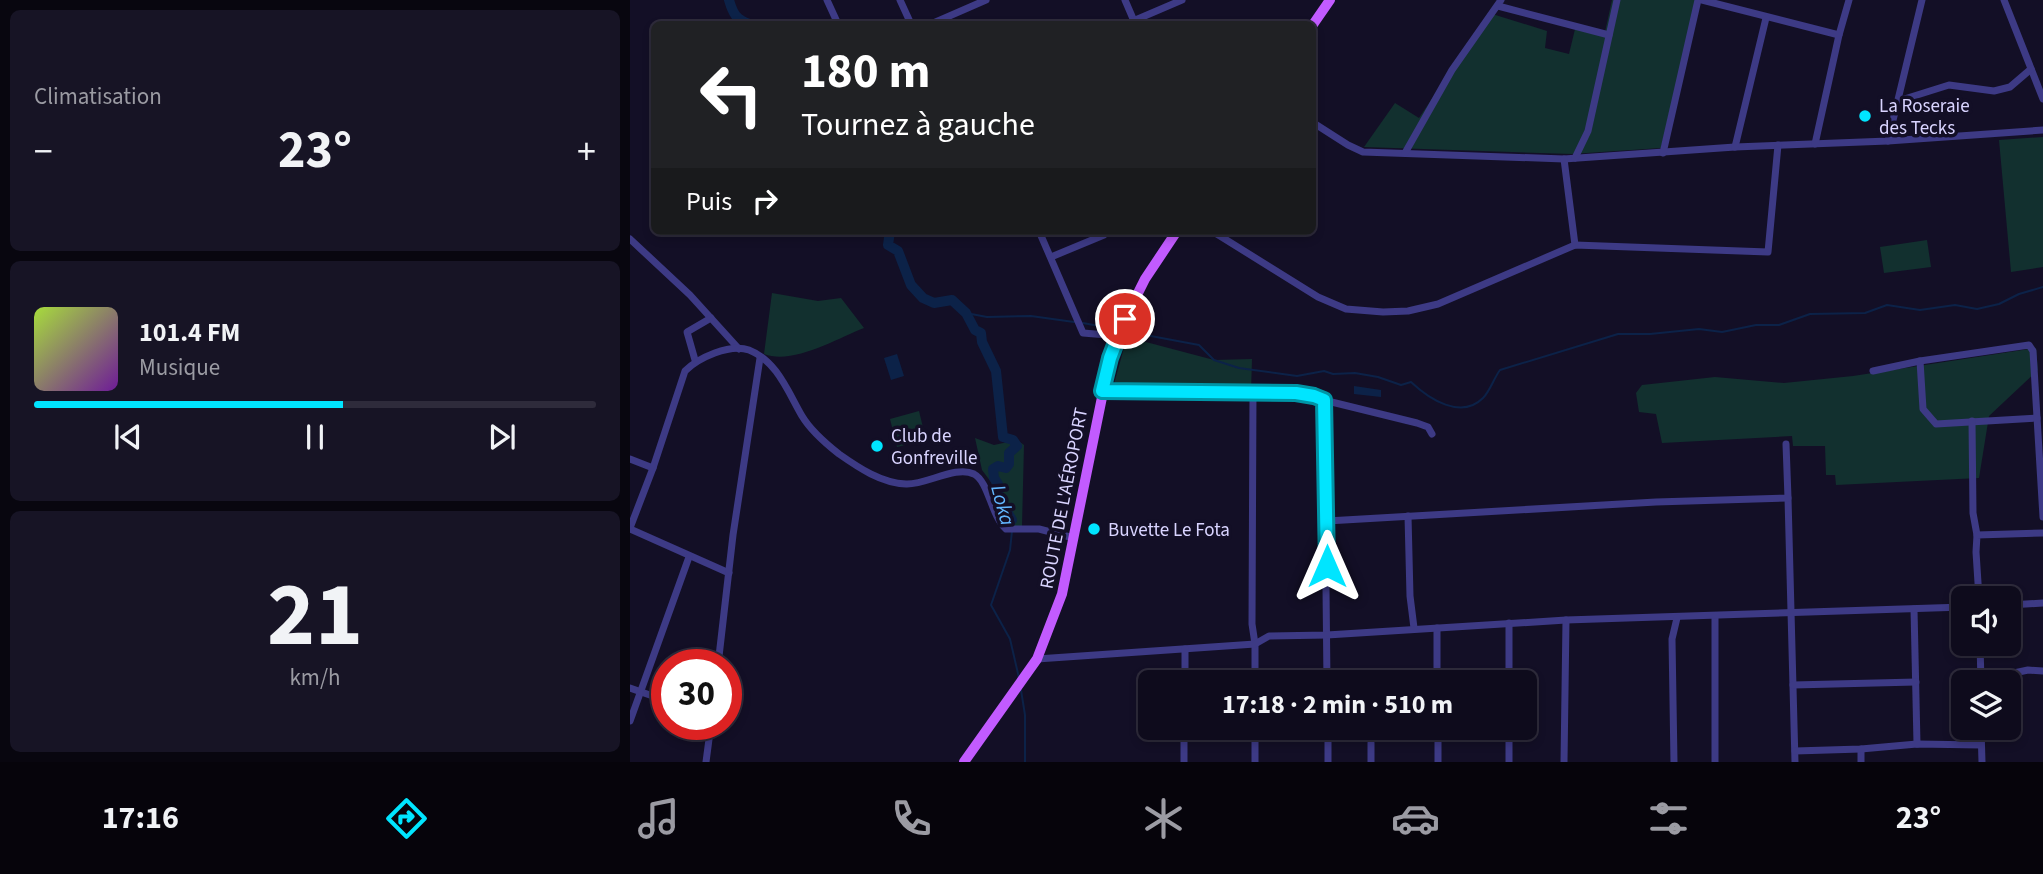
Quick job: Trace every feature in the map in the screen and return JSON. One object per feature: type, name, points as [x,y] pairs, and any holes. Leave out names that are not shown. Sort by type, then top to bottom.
[{"type":"main road","points":[[1315,21],[1330,0]]},
{"type":"main road","name":"ROUTE DE L'AÉROPORT","points":[[964,762],[1037,659],[1062,594],[1102,391],[1119,336],[1145,279],[1174,235]]},
{"type":"street","points":[[827,0],[837,21]]},
{"type":"street","points":[[900,0],[910,21]]},
{"type":"street","points":[[937,21],[986,0]]},
{"type":"street","points":[[1125,0],[1134,21],[1182,0]]},
{"type":"street","points":[[1575,158],[1588,131],[1617,0]]},
{"type":"street","points":[[1663,153],[1700,0],[1766,19],[1839,35]]},
{"type":"street","points":[[1815,144],[1849,0]]},
{"type":"street","points":[[1888,141],[1922,0]]},
{"type":"street","points":[[2004,0],[2043,99]]},
{"type":"street","points":[[1405,153],[1452,70],[1499,3],[1609,34]]},
{"type":"street","points":[[1735,147],[1766,19]]},
{"type":"street","points":[[1898,101],[1950,85],[1994,91],[2010,87],[2031,69]]},
{"type":"street","points":[[1316,125],[1363,152],[1564,159],[2043,130]]},
{"type":"street","points":[[1218,235],[1318,297],[1346,309],[1408,311],[1438,304],[1576,245],[1768,252],[1778,145]]},
{"type":"street","points":[[1564,159],[1576,245]]},
{"type":"street","points":[[1041,235],[1083,333],[1119,336]]},
{"type":"street","points":[[1051,257],[1104,235]]},
{"type":"street","points":[[630,239],[691,295],[739,349]]},
{"type":"street","points":[[695,360],[687,332],[711,318]]},
{"type":"street","points":[[1873,371],[1920,361],[2029,345],[2033,351],[2043,517]]},
{"type":"street","points":[[729,573],[630,528],[685,370],[695,360],[739,349],[747,350],[773,368],[812,430],[837,452],[869,474],[909,485],[962,471],[973,474],[980,480],[1000,524],[1006,529],[1039,529],[1074,538]]},
{"type":"street","points":[[720,649],[751,404],[760,358]]},
{"type":"street","points":[[1920,361],[1923,409],[1936,424],[2037,418]]},
{"type":"street","points":[[1102,391],[1296,393],[1428,427],[1432,434]]},
{"type":"street","points":[[1253,392],[1252,624],[1255,670]]},
{"type":"street","points":[[1324,400],[1327,670]]},
{"type":"street","points":[[1972,421],[1973,513],[1977,535],[1979,586]]},
{"type":"street","points":[[1786,444],[1795,762]]},
{"type":"street","points":[[630,459],[653,468]]},
{"type":"street","points":[[1327,521],[1788,498]]},
{"type":"street","points":[[1408,516],[1409,574],[1414,628]]},
{"type":"street","points":[[1977,535],[2043,533]]},
{"type":"street","points":[[630,722],[689,557]]},
{"type":"street","points":[[2021,604],[2043,603]]},
{"type":"street","points":[[1037,659],[1255,644],[1269,636],[1327,635],[1566,620],[1951,608]]},
{"type":"street","points":[[1914,609],[1917,744]]},
{"type":"street","points":[[1715,617],[1715,762]]},
{"type":"street","points":[[1674,762],[1672,639],[1677,618]]},
{"type":"street","points":[[1564,762],[1566,620]]},
{"type":"street","points":[[1509,624],[1509,670]]},
{"type":"street","points":[[1437,628],[1437,670]]},
{"type":"street","points":[[1185,649],[1185,670]]},
{"type":"street","points":[[2021,672],[2043,671]]},
{"type":"street","points":[[1793,685],[1916,682]]},
{"type":"street","points":[[630,688],[651,695]]},
{"type":"street","points":[[706,762],[709,740]]},
{"type":"street","points":[[1184,740],[1184,762]]},
{"type":"street","points":[[1255,740],[1255,762]]},
{"type":"street","points":[[1328,740],[1328,762]]},
{"type":"street","points":[[1438,740],[1438,762]]},
{"type":"street","points":[[1509,740],[1509,762]]},
{"type":"street","points":[[1982,740],[1982,762]]},
{"type":"street","points":[[1371,743],[1371,762]]},
{"type":"street","points":[[1795,751],[1861,750],[1917,744],[1982,745]]},
{"type":"street","points":[[1861,750],[1861,762]]},
{"type":"green space","points":[[1612,0],[1696,0],[1661,148],[1572,154],[1364,147],[1395,103],[1419,118],[1489,13],[1547,31],[1545,48],[1569,54],[1576,25],[1605,32]]},
{"type":"green space","points":[[2043,137],[2043,267],[2011,272],[1999,140]]},
{"type":"green space","points":[[1927,240],[1931,267],[1884,273],[1880,247]]},
{"type":"green space","points":[[772,293],[818,301],[841,298],[864,328],[801,354],[764,354]]},
{"type":"green space","points":[[1127,337],[1214,360],[1252,359],[1251,392],[1112,391]]},
{"type":"green space","points":[[2036,348],[2038,370],[1989,416],[1979,478],[1836,485],[1835,475],[1826,475],[1825,446],[1793,446],[1792,436],[1662,443],[1656,414],[1639,412],[1636,393],[1642,385],[1715,377],[1784,383],[1853,376]]},
{"type":"green space","points":[[919,411],[926,440],[897,447],[890,419]]},
{"type":"green space","points":[[975,438],[994,445],[1017,440],[1024,445],[1022,526],[1011,527],[1003,517],[991,482],[982,470]]},
{"type":"water","points":[[897,354],[904,376],[891,380],[884,358]]},
{"type":"water","points":[[1354,386],[1381,390],[1381,397],[1354,394]]},
{"type":"waterway","name":"Loka","points":[[729,0],[732,9],[743,21]]},
{"type":"waterway","name":"Loka","points":[[889,235],[888,245],[898,251],[911,285],[923,298],[934,303],[952,300],[966,313],[975,330],[981,333],[982,342],[996,371],[1003,437],[1013,440],[1017,446],[1009,453],[1009,464],[1006,468],[998,466],[993,469],[1000,500],[1012,520]]},
{"type":"waterway","points":[[1124,331],[1199,345],[1214,360],[1239,368],[1297,376],[1324,371],[1333,374],[1355,373],[1401,385],[1411,382],[1446,405],[1465,407],[1483,398],[1500,370],[1618,334],[1699,329],[1722,332],[1756,325],[1779,325],[1810,314],[1865,313],[1887,305],[1920,310],[1955,305],[1977,309],[1999,304],[2019,294],[2043,287]]},
{"type":"waterway","points":[[966,313],[987,317],[1031,316],[1074,322]]},
{"type":"waterway","points":[[1083,323],[1115,329]]},
{"type":"waterway","name":"Loka","points":[[1012,520],[1012,526]]},
{"type":"waterway","name":"Loka","points":[[1012,531],[1010,550],[991,605],[1010,639],[1019,678]]},
{"type":"waterway","name":"Loka","points":[[1021,690],[1025,715],[1025,762]]},
{"type":"place","name":"La Roseraie des Tecks","points":[[1865,116]]},
{"type":"place","name":"Club de Gonfreville","points":[[877,446]]},
{"type":"place","name":"Buvette Le Fota","points":[[1094,529]]},
{"type":"route","points":[[1125,319],[1110,358],[1102,391],[1296,393],[1324,400],[1327,566]]}]
